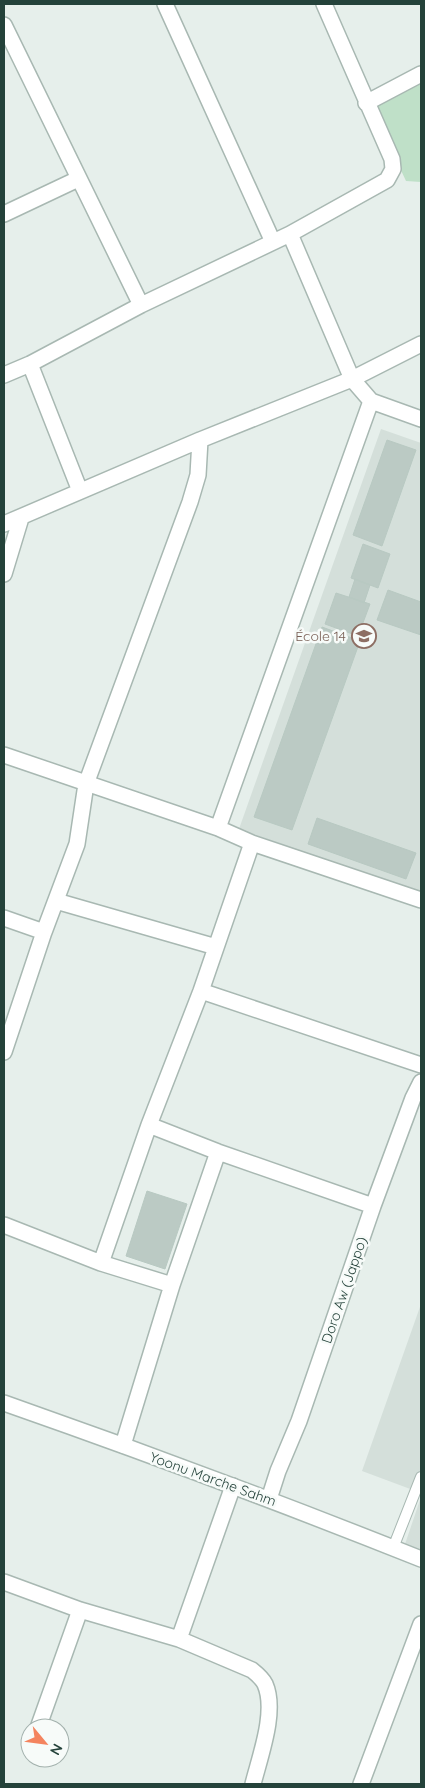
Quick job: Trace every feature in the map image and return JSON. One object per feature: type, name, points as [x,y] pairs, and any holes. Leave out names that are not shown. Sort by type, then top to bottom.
[{"type":"street","points":[[165,4],[273,242]]},
{"type":"street","points":[[4,375],[30,364],[141,305],[290,234],[387,180],[394,166],[392,159],[324,4]]},
{"type":"street","points":[[4,25],[141,305]]},
{"type":"street","points":[[366,103],[421,74]]},
{"type":"street","points":[[4,214],[78,179]]},
{"type":"street","points":[[290,234],[352,379],[371,401],[421,419]]},
{"type":"street","points":[[4,524],[200,440],[352,379],[421,344]]},
{"type":"street","points":[[30,364],[80,491]]},
{"type":"street","points":[[218,828],[371,401]]},
{"type":"street","points":[[4,1052],[44,932],[77,844],[86,784],[190,502],[198,474],[200,440]]},
{"type":"street","points":[[4,574],[21,518]]},
{"type":"street","points":[[4,756],[218,828],[252,843],[421,900]]},
{"type":"street","points":[[101,1263],[149,1126],[201,991],[252,843]]},
{"type":"street","points":[[56,902],[216,947]]},
{"type":"street","points":[[4,918],[44,932]]},
{"type":"street","points":[[201,991],[421,1064]]},
{"type":"street","name":"Doro Aw (Jappo)","points":[[270,1499],[278,1471],[300,1421],[373,1206],[413,1098],[421,1082]]},
{"type":"street","points":[[149,1126],[373,1206]]},
{"type":"street","points":[[123,1445],[172,1285],[218,1152]]},
{"type":"street","points":[[4,1225],[101,1263],[172,1285]]},
{"type":"street","name":"Yoonu Marche Sahm","points":[[4,1403],[270,1499],[421,1560]]},
{"type":"street","points":[[178,1638],[233,1486]]},
{"type":"street","points":[[4,1582],[80,1610],[178,1638],[252,1670],[261,1677],[267,1692],[269,1712],[253,1784]]},
{"type":"street","points":[[42,1718],[80,1610]]},
{"type":"street","points":[[361,1784],[421,1624]]},
{"type":"lane","points":[[394,1548],[421,1477]]},
{"type":"shaded area","name":"École 14","points":[[381,429],[421,443],[421,894],[239,829]]},
{"type":"shaded area","points":[[421,1304],[421,1493],[362,1471]]},
{"type":"shaded area","points":[[421,1497],[421,1556],[403,1550]]},
{"type":"green space","points":[[421,76],[421,182],[406,181],[369,102]]},
{"type":"building","points":[[387,440],[416,450],[382,546],[353,535]]},
{"type":"building","points":[[363,544],[390,554],[378,588],[351,578]]},
{"type":"building","points":[[355,579],[370,585],[364,603],[349,597]]},
{"type":"building","points":[[388,590],[421,602],[421,635],[377,620]]},
{"type":"building","points":[[336,593],[370,604],[358,636],[325,624]]},
{"type":"building","points":[[322,627],[360,641],[292,830],[254,817]]},
{"type":"building","points":[[317,818],[416,853],[406,879],[308,844]]},
{"type":"building","points":[[147,1191],[187,1204],[165,1269],[126,1256]]},
{"type":"place","name":"École 14","points":[[364,636]]}]
